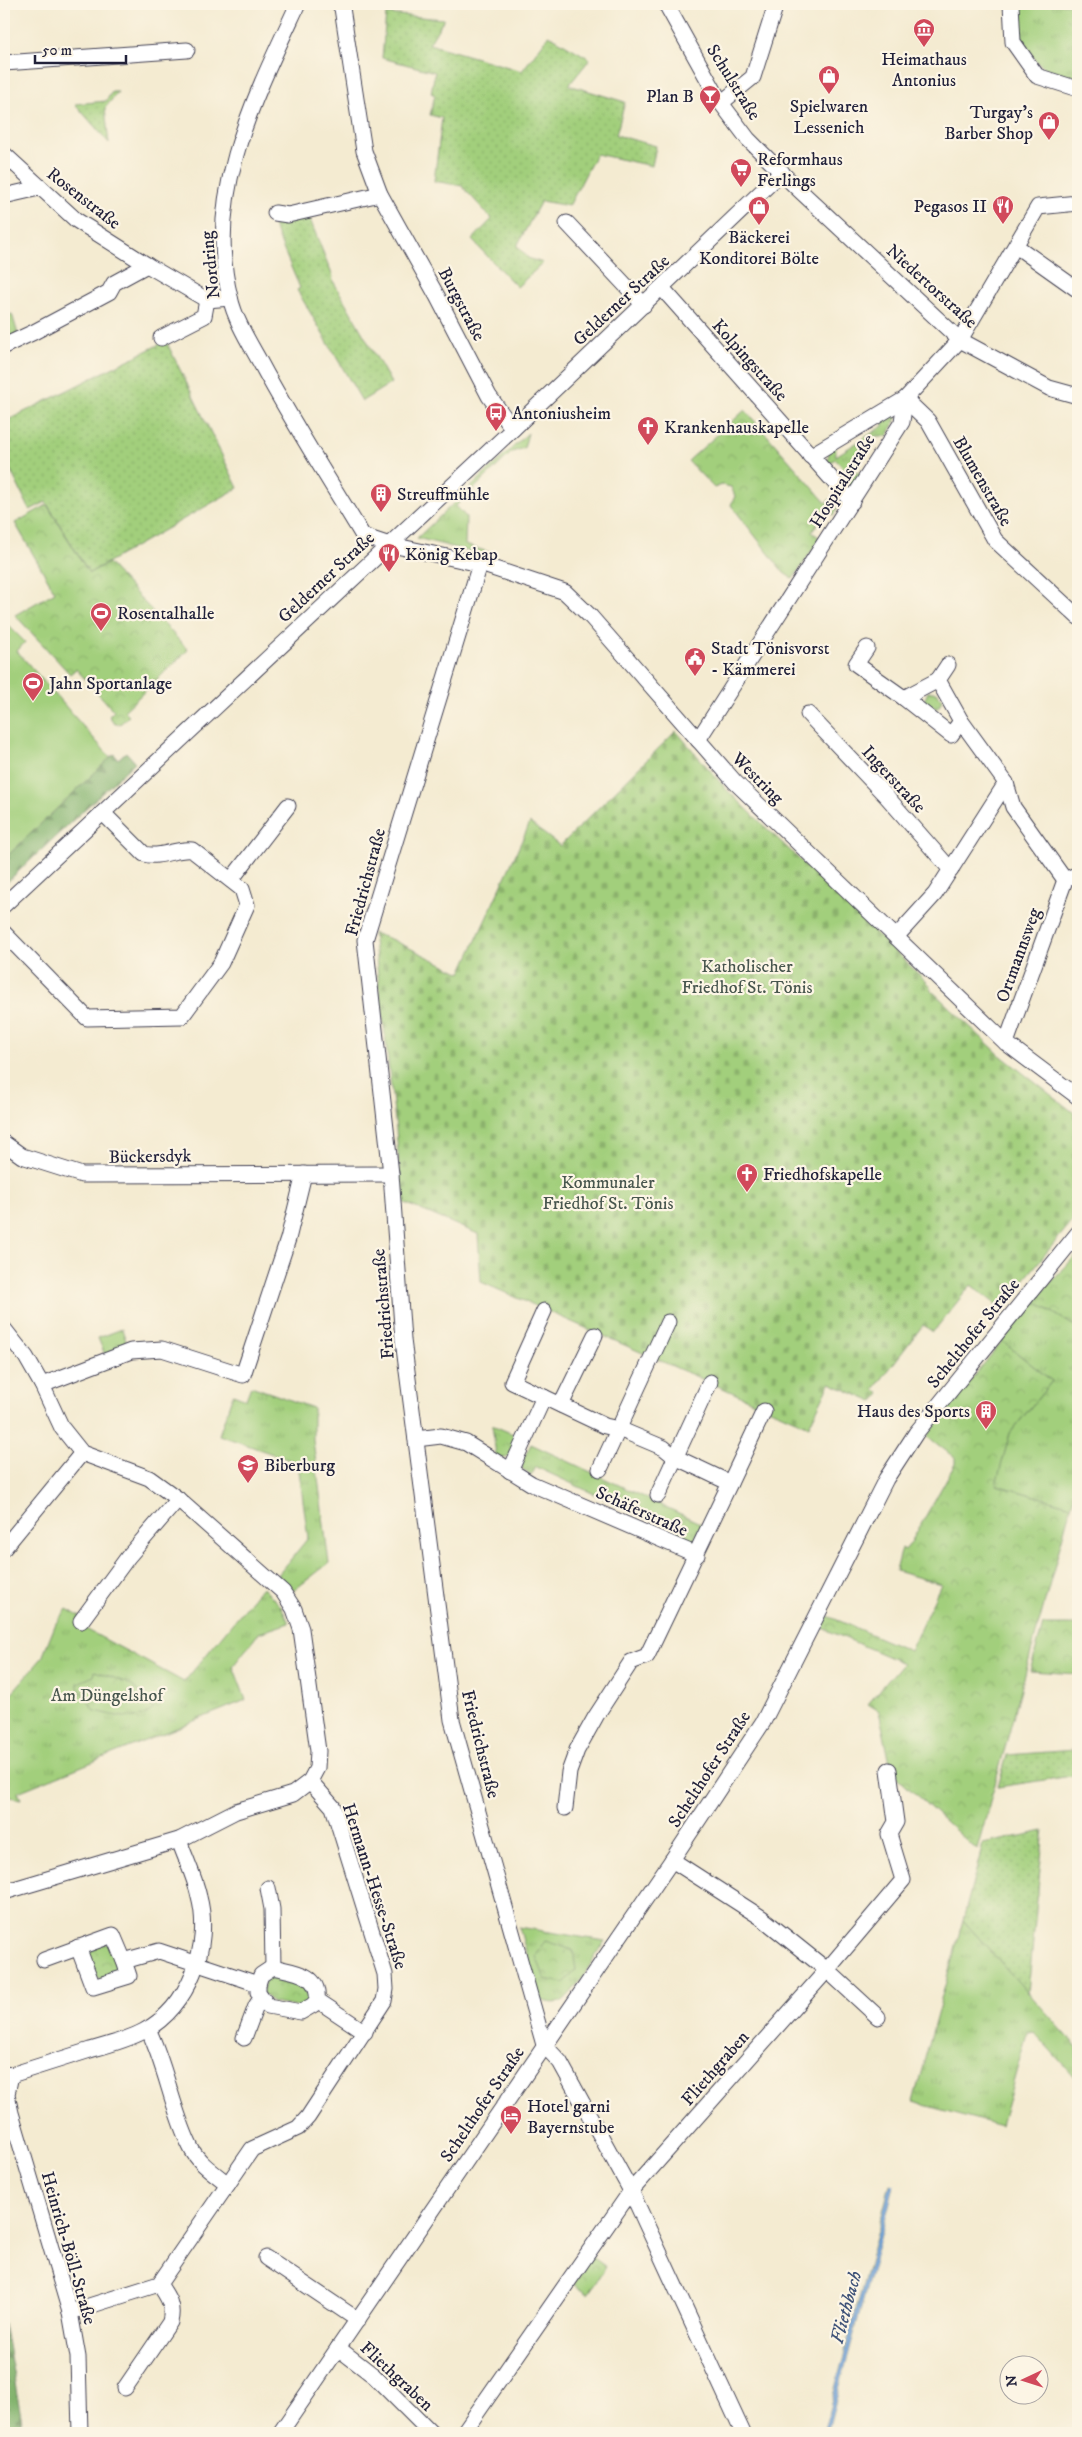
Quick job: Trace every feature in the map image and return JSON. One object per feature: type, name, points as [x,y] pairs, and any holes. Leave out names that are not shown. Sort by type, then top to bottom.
[{"type":"street","name":"Nordring","points":[[298,4],[248,117],[231,172],[224,212],[224,254],[230,298],[242,328],[270,380],[363,536],[387,544]]},
{"type":"street","name":"Burgstraße","points":[[339,4],[342,8],[364,151],[380,194],[437,296],[488,396],[513,429]]},
{"type":"street","name":"Schulstraße","points":[[666,4],[721,103],[748,139],[782,172]]},
{"type":"street","points":[[721,103],[753,77],[776,4]]},
{"type":"street","points":[[1011,4],[1013,42],[1037,76],[1078,89]]},
{"type":"street","points":[[4,63],[187,50]]},
{"type":"street","name":"Rosenstraße","points":[[4,154],[76,220],[147,266],[207,300]]},
{"type":"street","name":"Gelderner Straße","points":[[4,905],[387,544],[513,429],[782,172]]},
{"type":"street","name":"Niedertorstraße","points":[[782,172],[960,340],[1049,388],[1078,396]]},
{"type":"street","points":[[4,196],[39,188]]},
{"type":"street","points":[[275,213],[288,215],[380,194]]},
{"type":"street","points":[[810,456],[904,400],[960,340],[1038,207],[1078,203]]},
{"type":"street","points":[[567,223],[644,304]]},
{"type":"street","points":[[1016,246],[1078,290]]},
{"type":"street","points":[[4,346],[108,292],[114,283],[147,266]]},
{"type":"street","name":"Kolpingstraße","points":[[662,288],[852,502]]},
{"type":"street","points":[[161,338],[204,316],[207,300],[230,298]]},
{"type":"street","name":"Hospitalstraße","points":[[698,740],[902,422],[904,400]]},
{"type":"street","name":"Blumenstraße","points":[[904,400],[928,421],[995,540],[1078,618]]},
{"type":"street","name":"Westring","points":[[387,544],[480,564],[565,592],[585,610],[735,782],[1006,1043],[1078,1097]]},
{"type":"street","name":"Friedrichstraße","points":[[480,564],[365,940],[391,1174],[403,1340],[452,1720],[544,2045]]},
{"type":"street","points":[[866,648],[856,664],[904,698],[951,735],[961,721]]},
{"type":"street","points":[[904,698],[938,680],[948,665]]},
{"type":"street","points":[[896,937],[935,894],[1006,783],[961,721],[938,680]]},
{"type":"street","name":"Ingerstraße","points":[[808,714],[887,796],[951,870]]},
{"type":"street","name":"Ortmannsweg","points":[[1006,783],[1013,807],[1072,877],[1006,1043]]},
{"type":"street","points":[[231,880],[288,806]]},
{"type":"street","points":[[4,934],[87,1018],[182,1016],[221,963],[246,905],[242,889],[192,850],[183,849],[152,857],[144,854],[103,813]]},
{"type":"street","name":"Bückersdyk","points":[[4,1143],[22,1156],[82,1175],[391,1174]]},
{"type":"street","points":[[42,1385],[131,1351],[139,1350],[162,1349],[243,1375],[271,1290],[304,1174]]},
{"type":"street","name":"Schelthofer Straße","points":[[280,2433],[672,1860],[763,1722],[886,1479],[916,1433],[1078,1233]]},
{"type":"street","points":[[544,1311],[512,1382],[606,1426],[619,1429],[664,1448],[675,1457],[730,1483]]},
{"type":"street","points":[[600,1469],[668,1322]]},
{"type":"street","points":[[4,1328],[26,1357],[42,1385],[62,1428],[82,1453],[149,1478],[178,1499],[283,1592],[294,1609],[301,1629],[318,1751],[317,1768],[310,1782],[293,1794],[236,1811],[178,1840],[4,1892]]},
{"type":"street","points":[[561,1405],[595,1335]]},
{"type":"street","points":[[658,1495],[710,1382]]},
{"type":"street","points":[[510,1472],[544,1397]]},
{"type":"street","points":[[697,1555],[764,1410]]},
{"type":"street","name":"Schäferstraße","points":[[416,1439],[440,1436],[466,1443],[532,1484],[697,1555],[647,1656],[631,1662],[596,1716],[577,1750],[569,1772],[565,1808]]},
{"type":"street","points":[[4,1548],[82,1453]]},
{"type":"street","points":[[81,1620],[128,1557],[178,1499]]},
{"type":"street","name":"Fliethgraben","points":[[463,2433],[631,2191],[827,1970],[903,1880],[888,1834],[896,1822],[888,1770]]},
{"type":"street","name":"Hermann-Hesse-Straße","points":[[160,2284],[252,2149],[293,2131],[308,2118],[384,2001],[386,1989],[385,1974],[333,1807],[310,1782]]},
{"type":"street","name":"Heinrich-Böll-Straße","points":[[80,2433],[78,2358],[70,2312],[11,2113],[7,2094],[7,2075],[127,2039],[148,2029],[171,2009],[187,1985],[197,1962],[203,1931],[199,1896],[178,1840]]},
{"type":"street","points":[[672,1860],[762,1918],[827,1970],[878,2017]]},
{"type":"street","points":[[268,1888],[272,1909],[272,1967]]},
{"type":"street","points":[[44,1960],[78,1947],[113,1934],[129,1976],[93,1987],[78,1947]]},
{"type":"street","points":[[124,1962],[159,1951],[197,1962],[259,1991],[268,2006],[291,2012],[301,2012],[308,2009],[316,2000],[316,1986],[306,1976],[272,1967]]},
{"type":"street","points":[[244,2038],[256,2006],[261,1976],[272,1967]]},
{"type":"street","points":[[316,2000],[365,2032]]},
{"type":"street","points":[[148,2029],[156,2046],[190,2147],[204,2165],[228,2184]]},
{"type":"street","points":[[544,2045],[560,2062],[631,2191],[743,2433]]},
{"type":"street","points":[[266,2258],[358,2320]]},
{"type":"street","points":[[70,2312],[160,2284],[171,2305],[170,2322],[125,2388]]},
{"type":"street","name":"Fliethgraben","points":[[338,2348],[374,2376],[431,2433]]},
{"type":"green space","points":[[1017,4],[1078,4],[1078,77],[1049,70],[1035,59],[1022,37]]},
{"type":"green space","points":[[386,14],[444,19],[429,44],[522,71],[549,35],[590,59],[569,85],[625,102],[616,135],[656,146],[652,166],[596,154],[569,206],[541,201],[517,246],[528,258],[543,263],[517,287],[472,240],[492,219],[462,186],[434,181],[442,118],[430,115],[435,95],[431,93],[435,72],[382,58]]},
{"type":"green space","points":[[112,92],[118,92],[105,108],[109,143],[75,104],[106,101]]},
{"type":"green space","points":[[309,217],[333,277],[332,279],[391,383],[362,401],[297,290],[300,288],[273,225]]},
{"type":"green space","points":[[12,314],[18,334],[4,341],[4,316]]},
{"type":"green space","points":[[166,341],[238,488],[89,573],[46,502],[30,510],[4,457],[4,422]]},
{"type":"green space","points":[[745,410],[826,503],[836,494],[840,501],[834,515],[826,511],[812,532],[820,538],[793,579],[784,573],[731,505],[735,496],[731,487],[722,485],[714,488],[688,461]]},
{"type":"green space","points":[[891,413],[897,416],[888,436],[875,436],[850,472],[862,473],[853,486],[847,485],[843,482],[850,475],[835,459],[828,465],[829,452],[835,444],[836,456],[883,426],[882,415]]},
{"type":"green space","points":[[528,433],[524,448],[512,452],[456,506],[466,517],[465,545],[492,553],[491,557],[417,538]]},
{"type":"green space","points":[[47,505],[89,573],[108,563],[188,650],[124,711],[129,716],[120,724],[115,724],[109,716],[114,711],[76,669],[70,674],[15,615],[55,592],[15,523]]},
{"type":"green space","name":"Jahn Sportanlage","points":[[4,621],[25,642],[17,651],[110,757],[114,754],[4,859]]},
{"type":"green space","points":[[928,692],[937,692],[942,700],[938,708],[929,708],[924,701]]},
{"type":"green space","points":[[676,731],[726,789],[930,985],[931,990],[1000,1055],[1078,1116],[1078,1214],[1001,1308],[971,1285],[933,1332],[923,1325],[874,1389],[880,1394],[873,1402],[830,1383],[809,1426],[481,1282],[478,1234],[402,1202],[396,1129],[373,933],[393,940],[461,973],[530,823],[560,846]]},
{"type":"green space","points":[[126,752],[135,762],[4,885],[4,859],[114,754],[118,759]]},
{"type":"green space","points":[[1078,1253],[1078,1328],[1034,1301]]},
{"type":"green space","points":[[1034,1301],[1078,1328],[1078,1480],[1071,1506],[995,1485],[1010,1433],[1052,1381],[1002,1341]]},
{"type":"green space","points":[[122,1329],[126,1341],[124,1348],[105,1355],[98,1338]]},
{"type":"green space","points":[[1002,1341],[1052,1381],[1010,1433],[996,1485],[1071,1506],[977,1850],[892,1773],[879,1711],[868,1704],[903,1663],[822,1628],[828,1616],[910,1651],[941,1584],[896,1571],[902,1548],[905,1550],[910,1544],[955,1464],[955,1458],[927,1436]]},
{"type":"green space","points":[[251,1386],[313,1408],[313,1440],[329,1563],[293,1591],[278,1575],[308,1538],[298,1463],[219,1435],[233,1394],[246,1399]]},
{"type":"green space","points":[[492,1425],[520,1437],[508,1457],[500,1459],[496,1455]]},
{"type":"green space","points":[[531,1444],[702,1524],[694,1541],[689,1546],[678,1544],[683,1535],[536,1467],[531,1476],[522,1468],[522,1461]]},
{"type":"green space","points":[[262,1587],[281,1606],[289,1623],[259,1633],[233,1666],[246,1700],[18,1792],[21,1799],[4,1796],[4,1702],[42,1658],[56,1623],[67,1609],[87,1621],[82,1627],[184,1682]]},
{"type":"green space","points":[[1043,1625],[1078,1625],[1078,1674],[1030,1671]]},
{"type":"green space","name":"Am Düngelshof","points":[[95,1671],[135,1688],[153,1709],[147,1714],[133,1717],[95,1711],[78,1687],[78,1683],[94,1676]]},
{"type":"green space","points":[[1074,1750],[1078,1775],[998,1787],[1007,1755]]},
{"type":"green space","points":[[1044,1831],[1028,1993],[963,1920],[983,1844]]},
{"type":"green space","points":[[963,1920],[1078,2048],[1078,2081],[1034,2032],[1027,2033],[1001,2126],[913,2102]]},
{"type":"green space","points":[[519,1927],[605,1941],[571,1992],[565,1999],[555,2003],[540,2000]]},
{"type":"green space","points":[[545,1941],[573,1950],[576,1970],[564,1983],[545,1979],[536,1956]]},
{"type":"green space","points":[[94,1944],[110,1944],[118,1963],[116,1974],[100,1979],[94,1976],[86,1952]]},
{"type":"green space","points":[[273,1973],[308,1981],[312,1997],[302,2008],[273,2003],[262,1993],[266,1977]]},
{"type":"green space","points":[[890,2185],[894,2187],[827,2433],[823,2433]]},
{"type":"green space","points":[[591,2256],[606,2267],[588,2294],[573,2284]]},
{"type":"green space","points":[[4,2323],[24,2433],[7,2433],[4,2416]]},
{"type":"waterway","name":"Fliethbach","points":[[825,2433],[892,2187]]},
{"type":"place","name":"Heimathaus Antonius","points":[[924,48]]},
{"type":"place","name":"Spielwaren Lessenich","points":[[829,95]]},
{"type":"place","name":"Plan B","points":[[710,115]]},
{"type":"place","name":"Turgay's Barber Shop","points":[[1049,141]]},
{"type":"place","name":"Reformhaus Ferlings","points":[[741,188]]},
{"type":"place","name":"Pegasos II","points":[[1003,225]]},
{"type":"place","name":"Bäckerei Konditorei Bölte","points":[[759,226]]},
{"type":"place","name":"Antoniusheim","points":[[496,432]]},
{"type":"place","name":"Krankenhauskapelle","points":[[648,446]]},
{"type":"place","name":"Streuffmühle","points":[[381,513]]},
{"type":"place","name":"König Kebap","points":[[389,573]]},
{"type":"place","name":"Rosentalhalle","points":[[101,632]]},
{"type":"place","name":"Stadt Tönisvorst - Kämmerei","points":[[695,677]]},
{"type":"place","name":"Jahn Sportanlage","points":[[33,702]]},
{"type":"place","name":"Friedhofskapelle","points":[[747,1193]]},
{"type":"place","name":"Haus des Sports","points":[[986,1430]]},
{"type":"place","name":"Biberburg","points":[[248,1484]]},
{"type":"place","name":"Hotel garni Bayernstube","points":[[511,2135]]},
{"type":"park label","name":"Katholischer Friedhof St. Tönis","points":[[747,976]]},
{"type":"park label","name":"Kommunaler Friedhof St. Tönis","points":[[608,1192]]}]
